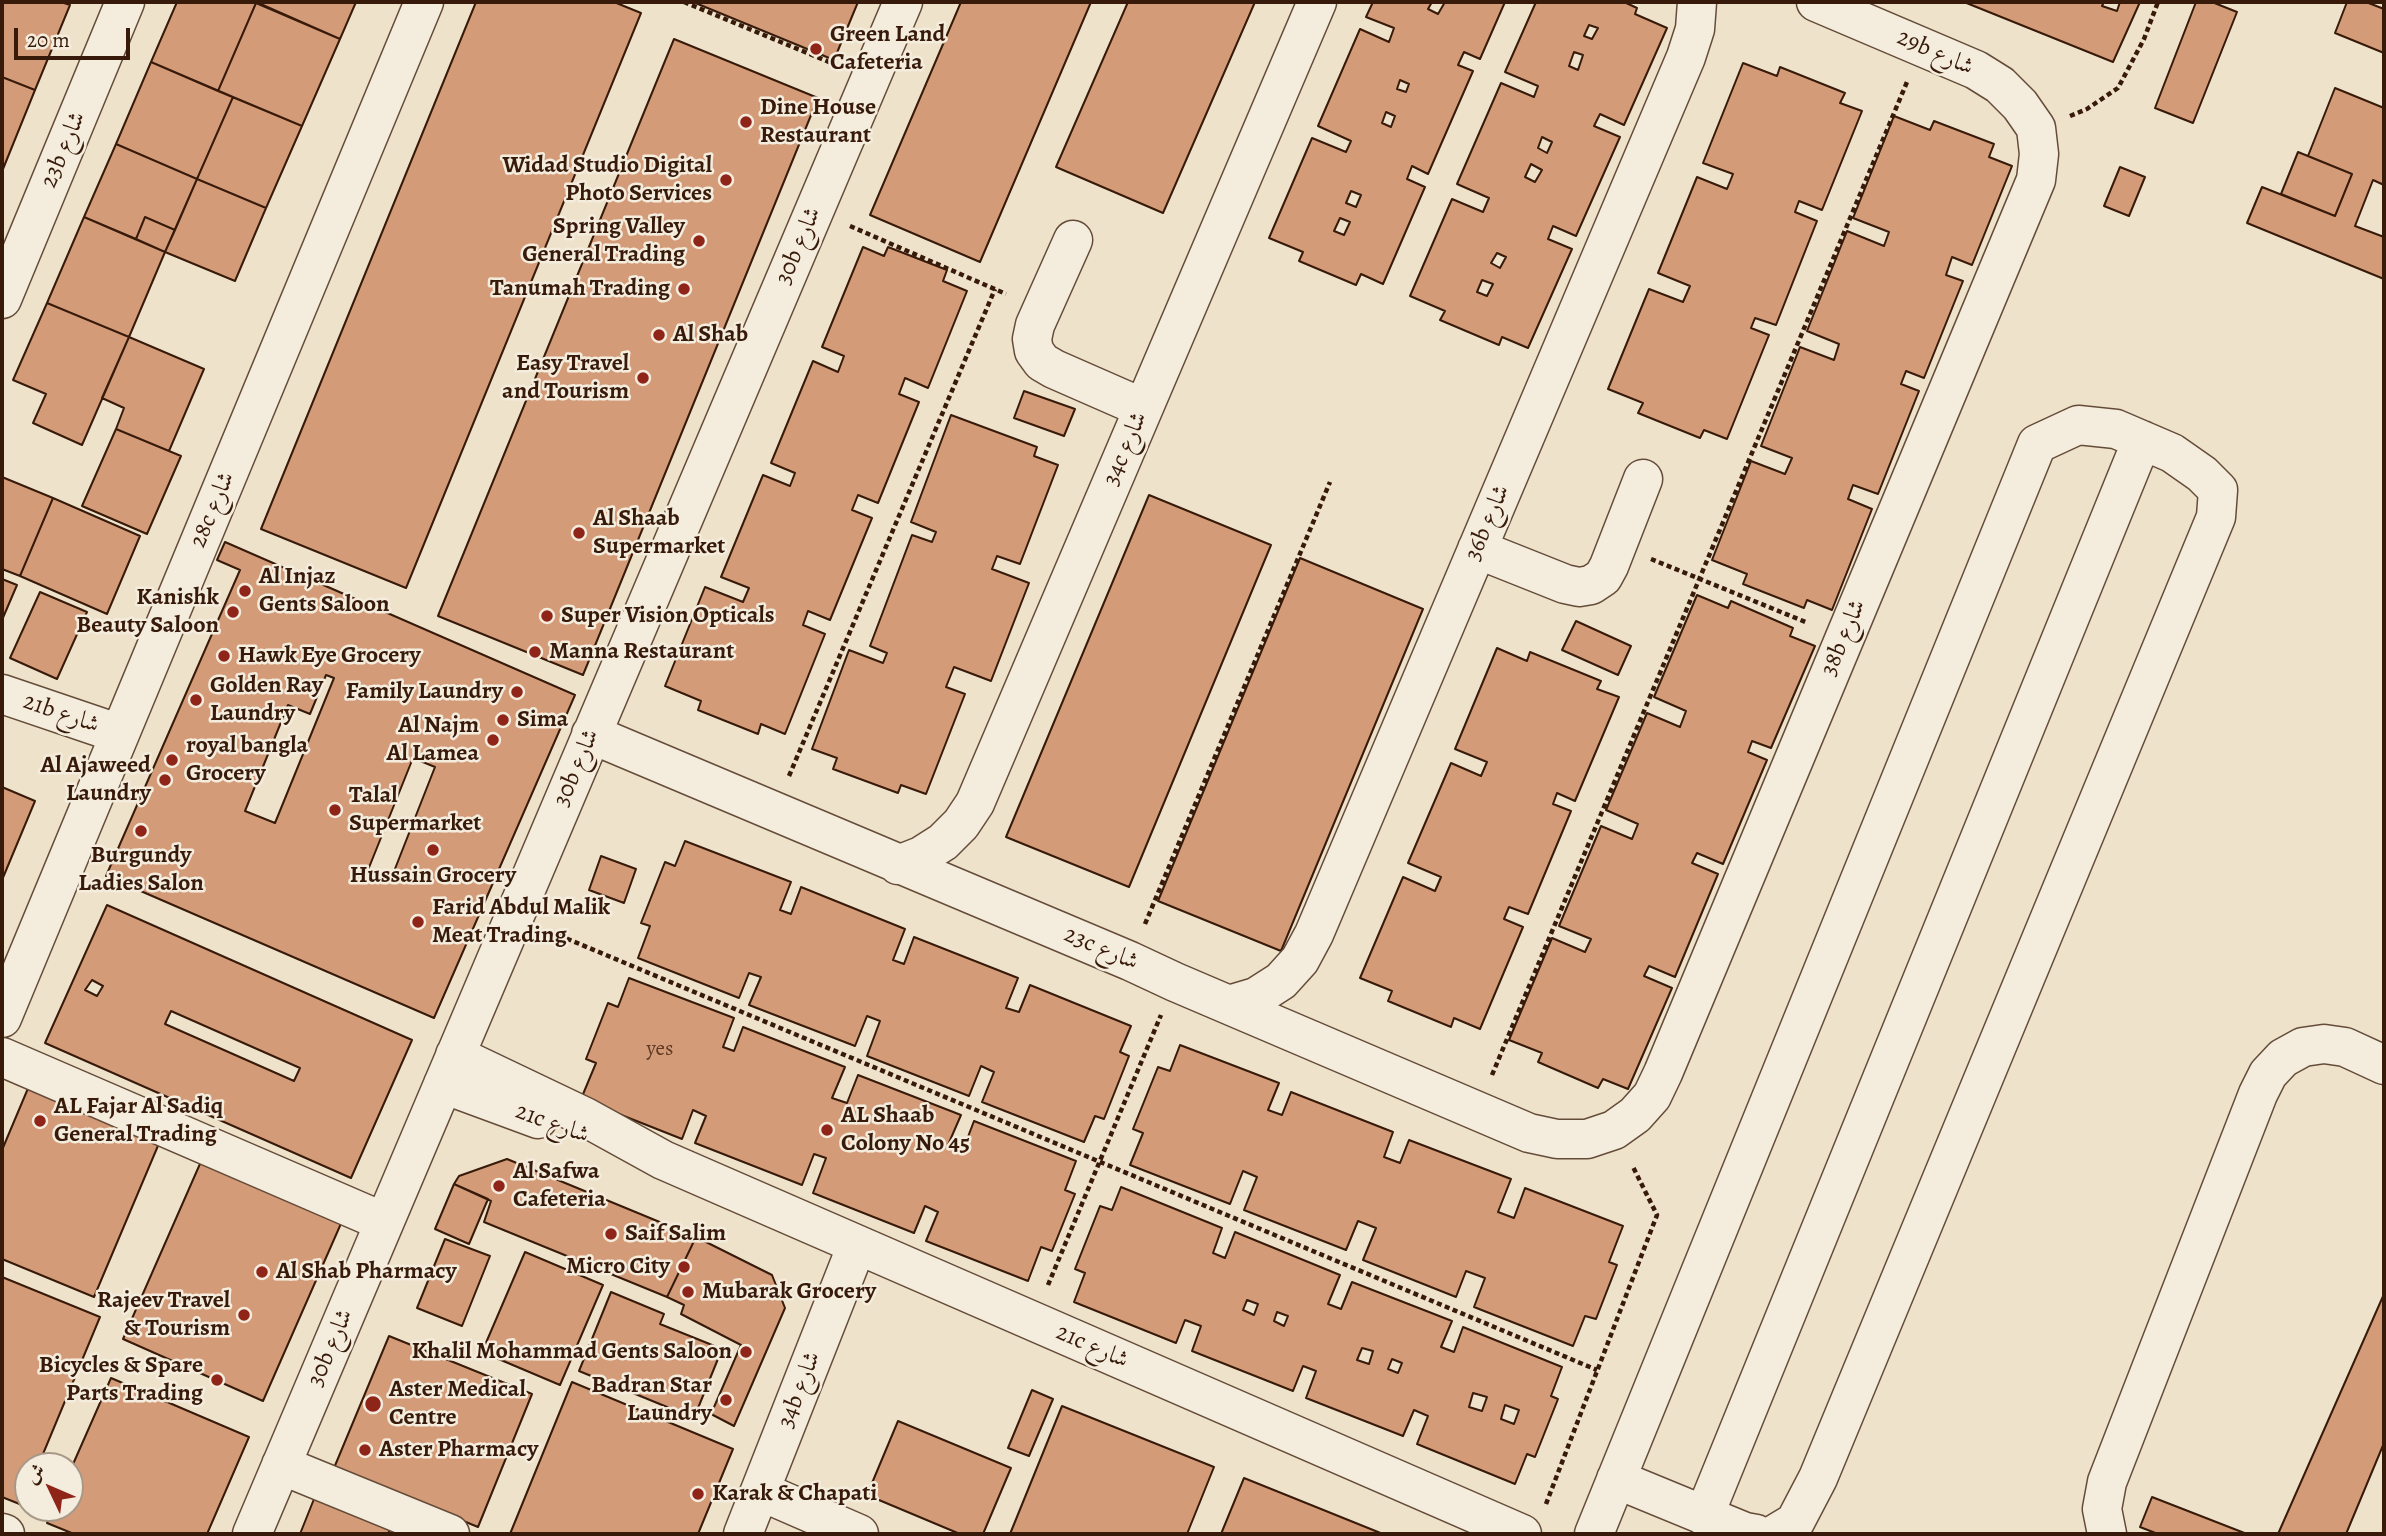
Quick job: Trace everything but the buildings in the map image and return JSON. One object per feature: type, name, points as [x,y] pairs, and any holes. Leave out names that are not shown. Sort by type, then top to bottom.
[{"type":"street","name":"23b شارع","points":[[2,299],[125,2]]},
{"type":"street","name":"28c شارع","points":[[2,1018],[424,2]]},
{"type":"street","name":"30b شارع","points":[[252,1534],[903,2]]},
{"type":"street","name":"34c شارع","points":[[898,865],[921,856],[943,842],[961,824],[975,803],[1317,2]]},
{"type":"street","name":"36b شارع","points":[[1228,1005],[1256,997],[1281,981],[1300,960],[1314,934],[1686,57],[1695,29],[1697,2]]},
{"type":"street","name":"29b شارع","points":[[1816,2],[1976,69],[2000,85],[2020,105],[2036,128]]},
{"type":"street","name":"38b شارع","points":[[1614,1130],[1635,1115],[1652,1096],[1663,1073],[2027,204],[2035,180],[2039,154],[2036,128]]},
{"type":"street","points":[[1073,240],[1042,310],[1032,339],[1034,351],[1042,362],[1143,408]]},
{"type":"street","points":[[1594,1534],[2037,444],[2078,425],[2116,429],[2172,453],[2202,474],[2218,491],[2216,517],[1818,1478],[1795,1522],[1775,1534]]},
{"type":"street","points":[[1704,1516],[2142,440]]},
{"type":"street","points":[[1477,549],[1578,587],[1591,585],[1602,577],[1618,545],[1643,479]]},
{"type":"street","name":"21b شارع","points":[[2,694],[114,748]]},
{"type":"street","name":"21b شارع","points":[[2,713],[114,748]]},
{"type":"street","name":"23c شارع","points":[[591,734],[1529,1133],[1557,1139],[1587,1139],[1614,1130]]},
{"type":"street","points":[[2107,1534],[2102,1508],[2107,1482],[2268,1074],[2283,1058],[2303,1047],[2324,1044],[2345,1047],[2384,1065]]},
{"type":"street","points":[[2,1057],[384,1222]]},
{"type":"street","name":"21c شارع","points":[[449,1070],[585,1117],[663,1160],[1033,1321],[1533,1522]]},
{"type":"street","name":"34b شارع","points":[[743,1534],[857,1245]]},
{"type":"street","points":[[281,1465],[450,1534]]},
{"type":"street","points":[[1616,1479],[1704,1516],[1756,1534]]},
{"type":"street","points":[[760,1491],[859,1534]]},
{"type":"path","points":[[684,2],[870,79]]},
{"type":"path","points":[[2036,128],[2087,109],[2118,88],[2144,39],[2158,2]]},
{"type":"path","points":[[1477,1112],[1922,47]]},
{"type":"path","points":[[814,210],[1042,310]]},
{"type":"path","points":[[774,812],[995,289]]},
{"type":"path","points":[[1130,961],[1330,482]]},
{"type":"path","points":[[1618,545],[1844,638]]},
{"type":"path","points":[[514,916],[1597,1370]]},
{"type":"path","points":[[1033,1321],[1175,982]]},
{"type":"path","points":[[1533,1522],[1597,1370],[1657,1214],[1614,1130]]},
{"type":"place","name":"Green Land Cafeteria","points":[[816,49]]},
{"type":"place","name":"Dine House Restaurant","points":[[746,122]]},
{"type":"place","name":"Widad Studio Digital Photo Services","points":[[726,180]]},
{"type":"place","name":"Spring Valley General Trading","points":[[699,241]]},
{"type":"place","name":"Tanumah Trading","points":[[684,289]]},
{"type":"place","name":"Al Shab","points":[[659,335]]},
{"type":"place","name":"Easy Travel and Tourism","points":[[643,378]]},
{"type":"place","name":"Al Shaab Supermarket","points":[[579,533]]},
{"type":"place","name":"Al Injaz Gents Saloon","points":[[245,591]]},
{"type":"place","name":"Kanishk Beauty Saloon","points":[[233,612]]},
{"type":"place","name":"Super Vision Opticals","points":[[547,616]]},
{"type":"place","name":"Manna Restaurant","points":[[535,652]]},
{"type":"place","name":"Hawk Eye Grocery","points":[[224,656]]},
{"type":"place","name":"Family Laundry","points":[[517,692]]},
{"type":"place","name":"Golden Ray Laundry","points":[[196,700]]},
{"type":"place","name":"Sima","points":[[503,720]]},
{"type":"place","name":"Al Najm Al Lamea","points":[[493,740]]},
{"type":"place","name":"royal bangla Grocery","points":[[172,760]]},
{"type":"place","name":"Al Ajaweed Laundry","points":[[165,780]]},
{"type":"place","name":"Talal Supermarket","points":[[335,810]]},
{"type":"place","name":"Burgundy Ladies Salon","points":[[141,831]]},
{"type":"place","name":"Hussain Grocery","points":[[433,850]]},
{"type":"place","name":"Farid Abdul Malik Meat Trading","points":[[418,922]]},
{"type":"place","name":"AL Fajar Al Sadiq General Trading","points":[[40,1121]]},
{"type":"place","name":"AL Shaab Colony No 45","points":[[827,1130]]},
{"type":"place","name":"Al Safwa Cafeteria","points":[[499,1186]]},
{"type":"place","name":"Saif Salim","points":[[611,1234]]},
{"type":"place","name":"Micro City","points":[[684,1267]]},
{"type":"place","name":"Al Shab Pharmacy","points":[[262,1272]]},
{"type":"place","name":"Mubarak Grocery","points":[[688,1292]]},
{"type":"place","name":"Rajeev Travel & Tourism","points":[[244,1315]]},
{"type":"place","name":"Khalil Mohammad Gents Saloon","points":[[746,1352]]},
{"type":"place","name":"Bicycles & Spare Parts Trading","points":[[217,1380]]},
{"type":"place","name":"Badran Star Laundry","points":[[726,1400]]},
{"type":"place","name":"Aster Medical Centre","points":[[373,1404]]},
{"type":"place","name":"Aster Pharmacy","points":[[365,1450]]},
{"type":"place","name":"Karak & Chapati","points":[[698,1494]]}]
